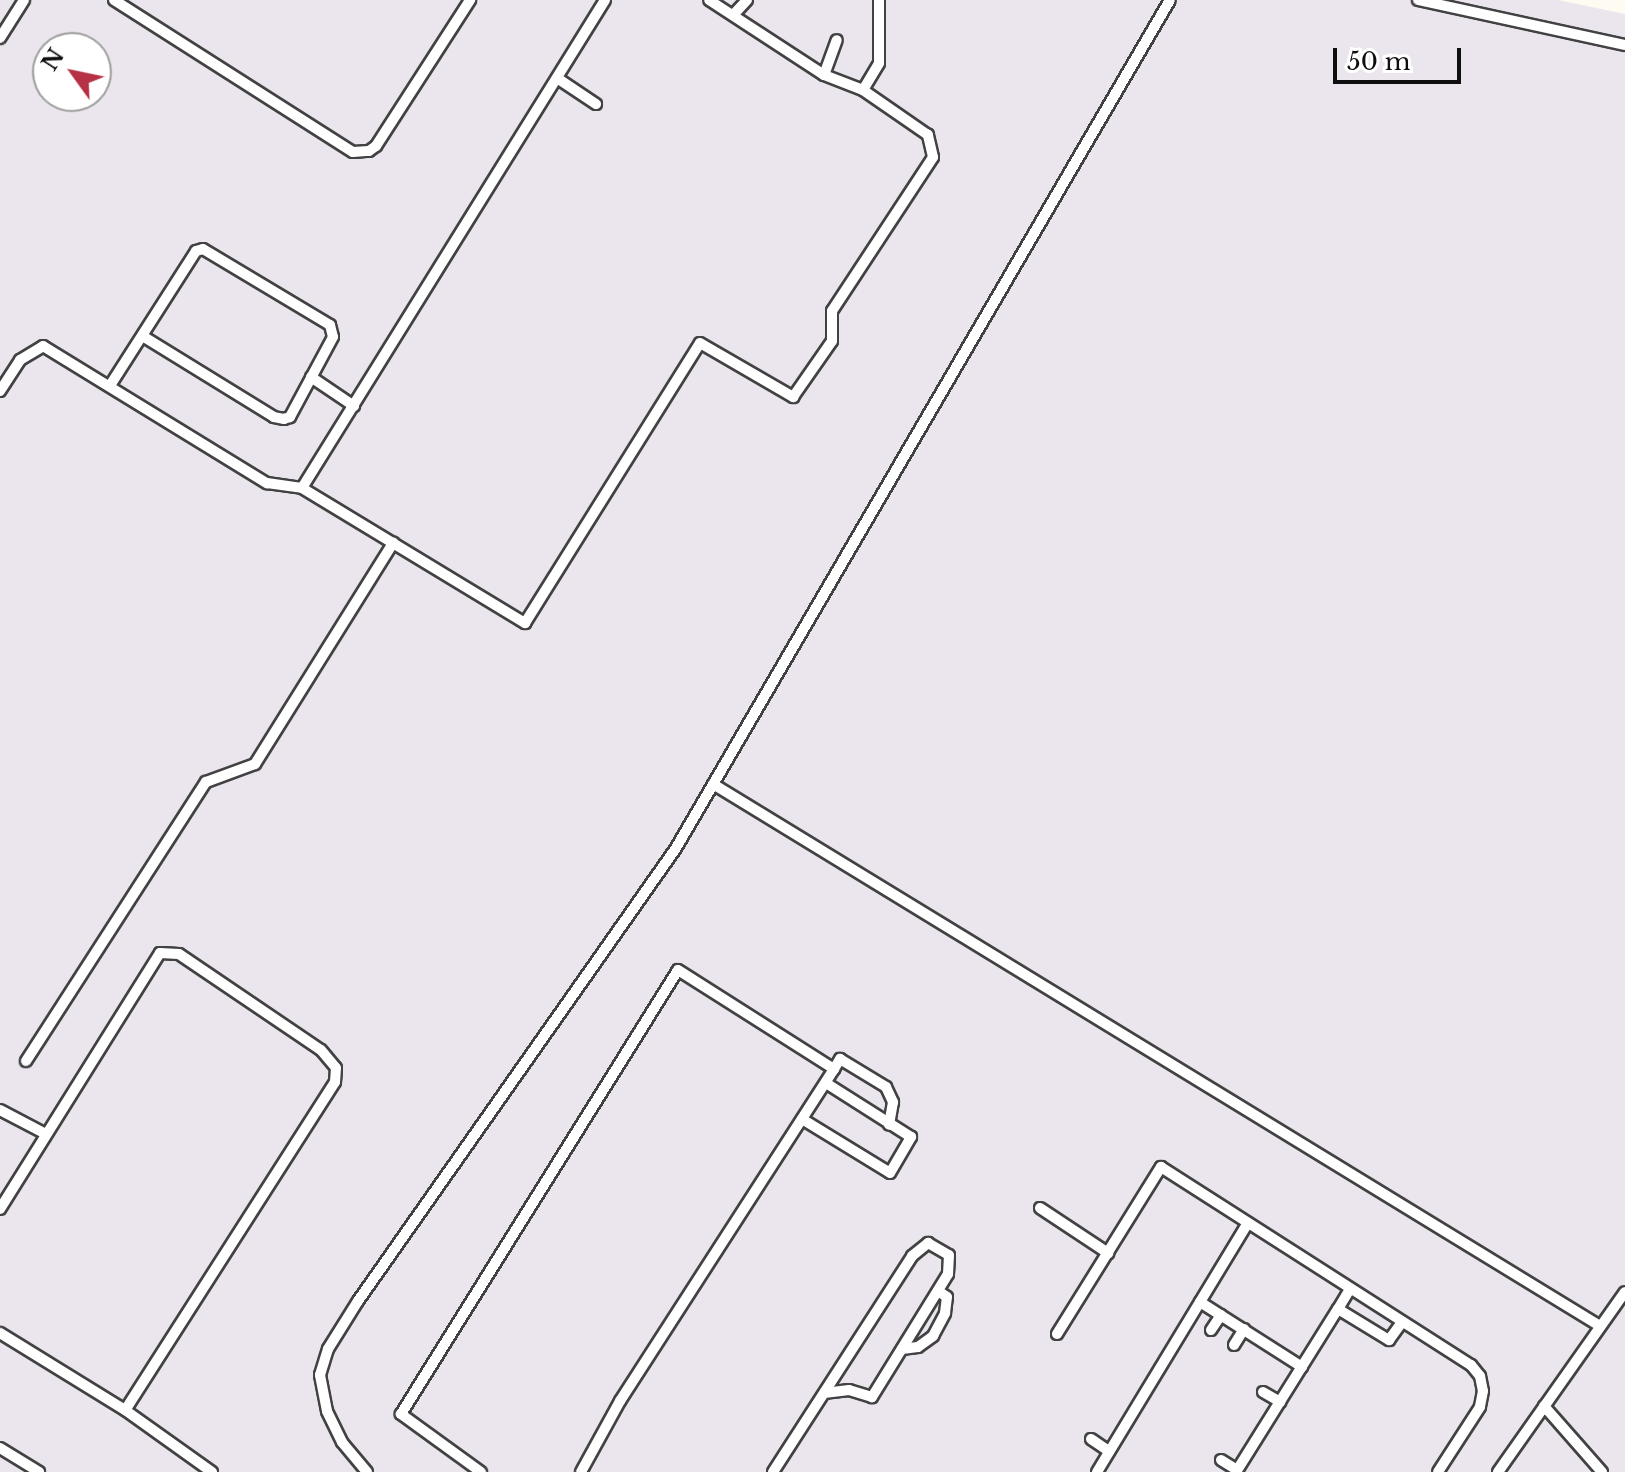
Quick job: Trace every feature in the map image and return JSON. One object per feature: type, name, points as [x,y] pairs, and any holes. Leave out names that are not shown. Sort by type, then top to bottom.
[{"type":"lane","points":[[0,38],[24,0]]},
{"type":"lane","points":[[114,0],[353,152],[369,151],[376,146],[470,0]]},
{"type":"lane","points":[[302,488],[605,0]]},
{"type":"lane","points":[[0,391],[20,360],[43,346],[111,384],[267,483],[302,488],[525,623],[700,343],[793,397],[832,341],[832,311],[933,157],[928,135],[863,90],[824,75],[709,0]]},
{"type":"lane","points":[[734,14],[747,0]]},
{"type":"lane","points":[[863,90],[879,63],[879,0]]},
{"type":"lane","points":[[367,1472],[342,1442],[327,1411],[320,1375],[328,1349],[358,1301],[676,848],[1170,0]]},
{"type":"lane","points":[[1418,0],[1625,45]]},
{"type":"lane","points":[[824,75],[837,40]]},
{"type":"lane","points":[[557,78],[596,104]]},
{"type":"lane","points":[[111,384],[144,337],[196,251],[210,250],[330,325],[333,337],[290,417],[274,417],[144,337]]},
{"type":"lane","points":[[311,377],[354,406]]},
{"type":"lane","points":[[26,1061],[206,782],[255,764],[393,543]]},
{"type":"lane","points":[[713,784],[1600,1326]]},
{"type":"lane","points":[[0,1209],[160,953],[179,954],[321,1050],[336,1068],[335,1082],[125,1410]]},
{"type":"lane","points":[[481,1472],[401,1414],[678,970],[834,1069]]},
{"type":"lane","points":[[581,1472],[620,1401],[840,1059],[886,1087],[893,1102],[889,1125]]},
{"type":"lane","points":[[802,1119],[889,1173],[911,1137],[826,1083]]},
{"type":"lane","points":[[0,1110],[46,1134]]},
{"type":"lane","points":[[1057,1334],[1161,1167],[1471,1365],[1480,1376],[1483,1391],[1480,1407],[1438,1472]]},
{"type":"lane","points":[[1040,1208],[1108,1253]]},
{"type":"lane","points":[[1097,1472],[1248,1223]]},
{"type":"lane","points":[[773,1472],[912,1256],[928,1243],[949,1255],[948,1274],[872,1397],[849,1390],[826,1393]]},
{"type":"lane","points":[[1221,1460],[1237,1471],[1350,1289]]},
{"type":"lane","points":[[902,1349],[918,1347],[933,1336],[945,1313],[947,1297],[938,1291]]},
{"type":"lane","points":[[1498,1472],[1625,1292]]},
{"type":"lane","points":[[1200,1302],[1302,1367]]},
{"type":"lane","points":[[1338,1309],[1389,1340],[1402,1322]]},
{"type":"lane","points":[[1211,1330],[1221,1315]]},
{"type":"lane","points":[[1234,1345],[1244,1329]]},
{"type":"lane","points":[[0,1333],[125,1410],[212,1472]]},
{"type":"lane","points":[[1263,1392],[1280,1402]]},
{"type":"lane","points":[[1544,1406],[1602,1472]]},
{"type":"lane","points":[[1091,1439],[1109,1451]]},
{"type":"lane","points":[[0,1448],[39,1472]]},
{"type":"shaded area","points":[[0,0],[1558,0],[1625,14],[1625,1472],[0,1472]]}]
